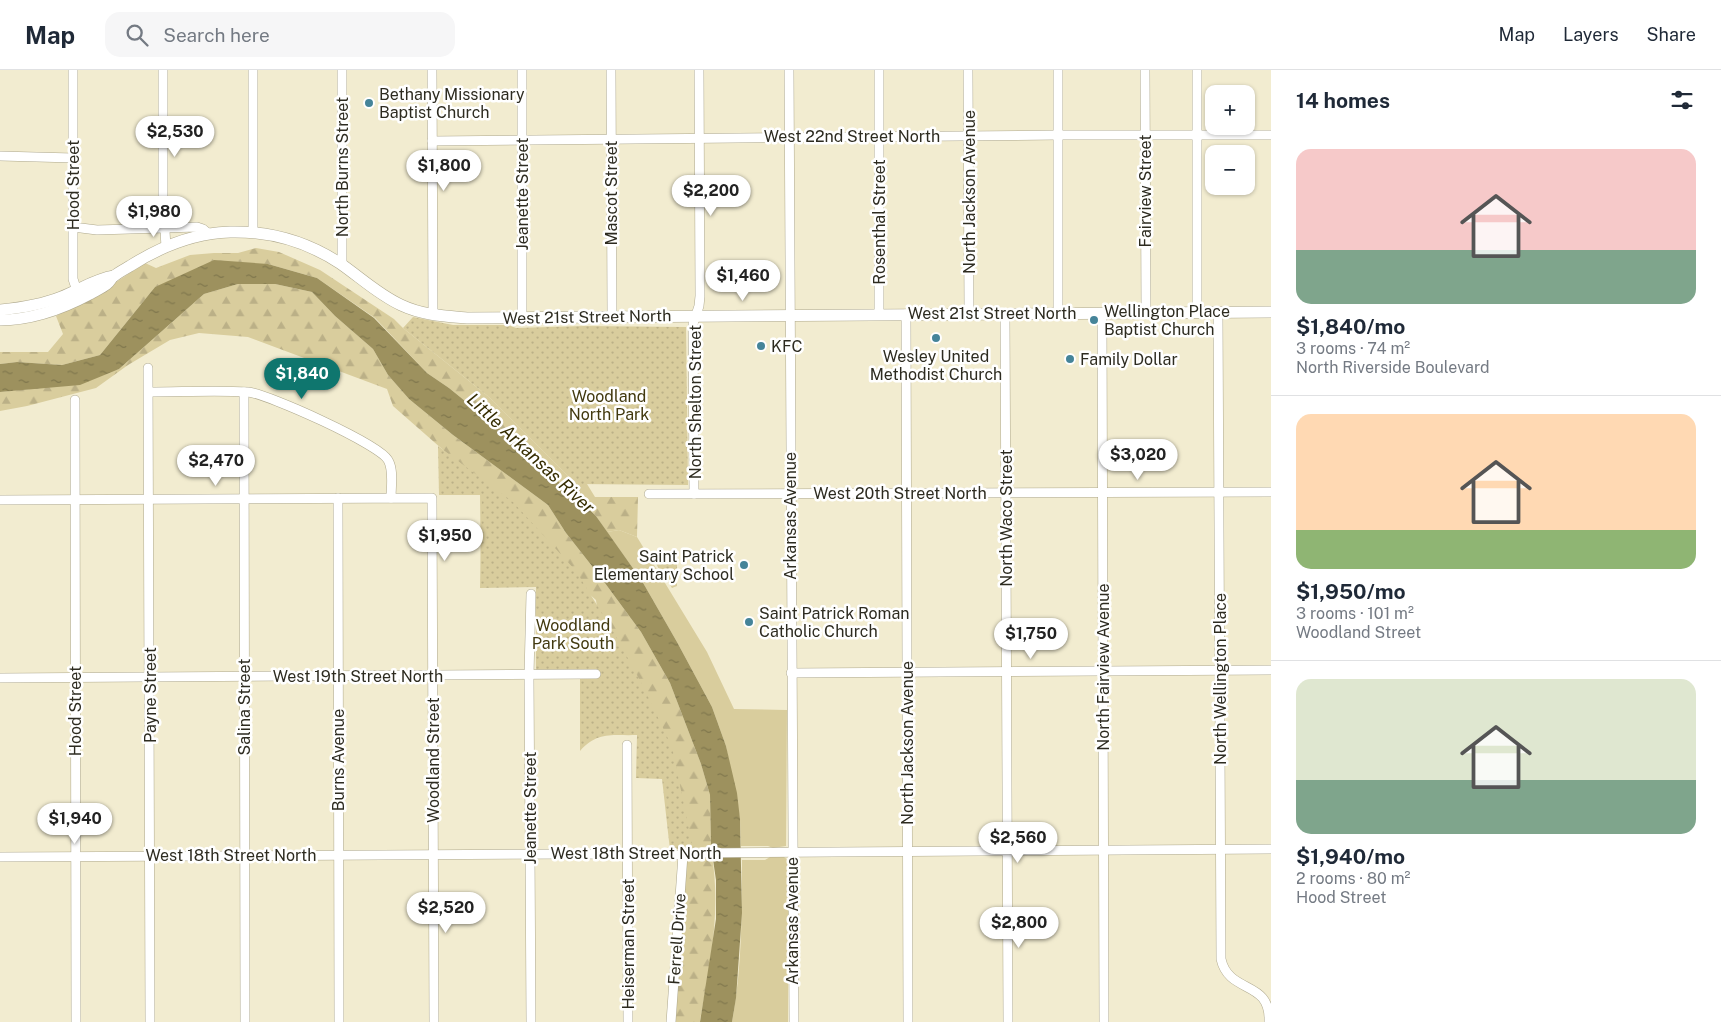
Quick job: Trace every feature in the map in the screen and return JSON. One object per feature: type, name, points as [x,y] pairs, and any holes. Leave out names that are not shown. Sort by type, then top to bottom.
[{"type":"main road","name":"West 21st Street North","points":[[0,320],[14,320],[63,308],[102,278],[114,276],[155,252],[188,239],[229,232],[268,234],[290,240],[309,247],[342,265],[382,294],[400,304],[418,311],[467,318],[1271,312]]},
{"type":"main road","name":"West 21st Street North","points":[[0,310],[40,304],[78,295]]},
{"type":"street","name":"Hood Street","points":[[73,70],[74,279],[78,295]]},
{"type":"street","points":[[163,70],[164,228],[166,247]]},
{"type":"street","points":[[253,70],[253,233]]},
{"type":"street","name":"North Burns Street","points":[[342,70],[342,265]]},
{"type":"street","points":[[432,70],[433,314]]},
{"type":"street","name":"Jeanette Street","points":[[522,70],[522,317]]},
{"type":"street","name":"Mascot Street","points":[[611,70],[612,316]]},
{"type":"street","name":"North Shelton Street","points":[[694,494],[693,324],[700,296],[699,70]]},
{"type":"street","name":"Arkansas Avenue","points":[[789,70],[794,1022]]},
{"type":"street","name":"Rosenthal Street","points":[[879,70],[879,314]]},
{"type":"street","name":"North Jackson Avenue","points":[[968,70],[969,313]]},
{"type":"street","points":[[1058,70],[1058,313]]},
{"type":"street","name":"Fairview Street","points":[[1145,70],[1146,312]]},
{"type":"street","points":[[1197,70],[1197,312]]},
{"type":"street","name":"West 22nd Street North","points":[[432,140],[789,136],[1271,135]]},
{"type":"street","points":[[0,156],[73,158]]},
{"type":"street","points":[[73,226],[98,230],[197,227],[209,234]]},
{"type":"street","name":"North Wellington Place","points":[[1218,312],[1221,959],[1223,968],[1233,980],[1251,987],[1263,998],[1268,1005],[1269,1022]]},
{"type":"street","name":"North Waco Street","points":[[1005,313],[1008,1022]]},
{"type":"street","name":"North Fairview Avenue","points":[[1102,313],[1104,1022]]},
{"type":"street","name":"North Jackson Avenue","points":[[906,314],[908,1022]]},
{"type":"street","name":"Payne Street","points":[[148,368],[150,500],[150,1022]]},
{"type":"street","points":[[0,500],[392,498],[388,460],[360,440],[328,423],[256,394],[244,392],[149,392]]},
{"type":"street","name":"Salina Street","points":[[244,392],[245,1022]]},
{"type":"street","name":"Hood Street","points":[[75,400],[76,1022]]},
{"type":"street","name":"West 20th Street North","points":[[649,494],[1271,492]]},
{"type":"street","name":"Burns Avenue","points":[[338,498],[339,1022]]},
{"type":"street","name":"Woodland Street","points":[[392,498],[432,498],[434,1022]]},
{"type":"street","name":"Jeanette Street","points":[[531,594],[529,675],[531,1022]]},
{"type":"street","points":[[791,673],[1271,670]]},
{"type":"street","name":"West 19th Street North","points":[[0,678],[244,678],[596,674]]},
{"type":"street","name":"Heiserman Street","points":[[627,745],[628,1022]]},
{"type":"street","name":"West 18th Street North","points":[[0,857],[434,854],[683,855],[700,853],[1271,849]]},
{"type":"street","name":"Ferrell Drive","points":[[671,1022],[683,855]]},
{"type":"green space","points":[[256,248],[279,252],[320,270],[394,319],[489,397],[576,484],[587,484],[595,497],[638,497],[637,537],[619,530],[607,532],[596,516],[513,440],[449,388],[427,373],[375,318],[317,278],[268,264],[155,287],[100,355],[62,365],[17,362],[0,364],[0,352],[48,352],[63,334],[56,316],[107,288],[145,263],[156,268],[190,255],[238,253]]},
{"type":"green space","points":[[238,284],[275,284],[312,292],[335,316],[373,349],[388,375],[409,399],[453,435],[548,505],[566,533],[641,632],[670,683],[701,764],[710,795],[711,846],[688,849],[686,818],[599,622],[596,600],[573,580],[481,586],[480,491],[466,470],[393,406],[387,389],[248,337],[199,333],[170,340],[128,365],[96,388],[0,411],[0,392],[30,389],[119,369],[204,294]]},
{"type":"green space","name":"Woodland North Park","points":[[413,317],[453,325],[508,325],[516,328],[584,326],[686,327],[688,485],[576,484],[489,397],[403,328]]},
{"type":"green space","name":"Woodland Park South","points":[[438,446],[513,502],[576,571],[613,631],[643,686],[672,747],[693,848],[670,850],[662,779],[636,778],[637,735],[599,737],[580,751],[580,672],[536,672],[536,587],[480,588],[482,495],[439,495]]},
{"type":"green space","points":[[619,530],[637,537],[707,652],[734,709],[787,710],[786,846],[773,848],[768,846],[741,846],[740,819],[726,746],[712,707],[642,581],[607,532]]},
{"type":"green space","points":[[667,559],[677,559],[677,586],[672,588],[656,564]]},
{"type":"green space","points":[[712,856],[715,918],[711,959],[700,1022],[675,1022],[686,858]]},
{"type":"green space","points":[[770,857],[784,857],[788,860],[788,1022],[732,1022],[740,962],[742,860],[765,860]]},
{"type":"water","points":[[214,260],[268,264],[317,278],[374,318],[427,373],[449,388],[513,440],[596,516],[642,581],[712,707],[726,746],[737,793],[740,819],[742,913],[736,998],[732,1022],[700,1022],[716,919],[716,880],[711,846],[710,795],[701,764],[670,683],[641,632],[566,533],[548,505],[453,435],[409,399],[388,375],[373,349],[335,316],[312,292],[275,284],[238,284],[204,294],[119,369],[80,385],[0,392],[0,364],[17,362],[62,365],[100,355],[155,287]]},
{"type":"place","name":"Bethany Missionary Baptist Church","points":[[369,103]]},
{"type":"place","name":"Wellington Place Baptist Church","points":[[1094,320]]},
{"type":"place","name":"Wesley United Methodist Church","points":[[936,338]]},
{"type":"place","name":"KFC","points":[[761,346]]},
{"type":"place","name":"Family Dollar","points":[[1070,359]]},
{"type":"place","name":"Saint Patrick Elementary School","points":[[744,565]]},
{"type":"place","name":"Saint Patrick Roman Catholic Church","points":[[749,622]]},
{"type":"water label","name":"Little Arkansas River","points":[[531,453]]}]
